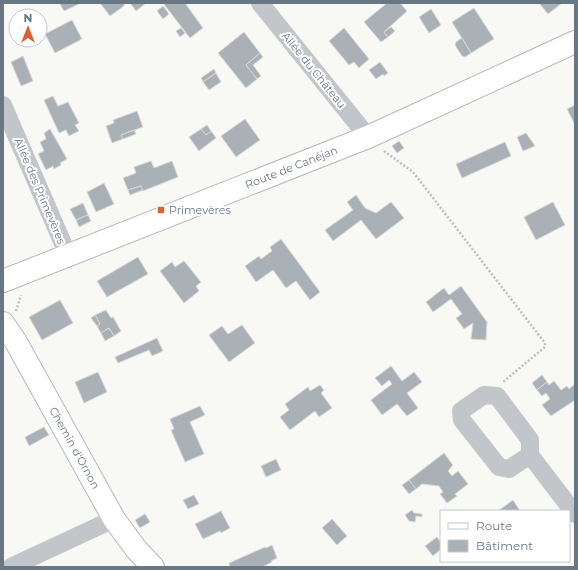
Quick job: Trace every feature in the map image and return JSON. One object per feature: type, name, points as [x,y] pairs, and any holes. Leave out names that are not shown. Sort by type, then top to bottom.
[{"type":"street","name":"Allée du Château","points":[[260,3],[373,135]]},
{"type":"street","name":"Route de Canéjan","points":[[3,281],[373,135],[575,42]]},
{"type":"street","name":"Allée des Primevères","points":[[3,105],[68,255]]},
{"type":"street","name":"Chemin d'Ornon","points":[[3,323],[16,342],[114,519],[136,549],[153,567]]},
{"type":"street","points":[[530,455],[509,469],[499,467],[462,420],[461,410],[484,395],[497,396],[530,440],[530,455],[575,514]]},
{"type":"street","points":[[11,567],[114,519]]},
{"type":"path","points":[[373,135],[385,152],[413,172],[545,343],[545,347],[505,378],[499,386],[497,396]]},
{"type":"building","points":[[81,3],[64,11],[60,4]]},
{"type":"building","points":[[100,3],[124,3],[124,6],[110,16]]},
{"type":"building","points":[[130,3],[146,3],[136,11]]},
{"type":"building","points":[[163,3],[185,3],[203,28],[190,38]]},
{"type":"building","points":[[387,3],[400,3],[407,11],[384,32],[388,37],[381,42],[364,22]]},
{"type":"building","points":[[539,3],[562,3],[548,14]]},
{"type":"building","points":[[163,6],[169,14],[163,19],[157,11]]},
{"type":"building","points":[[474,8],[494,39],[471,53],[452,22]]},
{"type":"building","points":[[431,9],[441,25],[429,33],[419,17]]},
{"type":"building","points":[[72,20],[82,39],[55,53],[48,40],[48,32]]},
{"type":"building","points":[[391,27],[395,31],[388,37],[384,32]]},
{"type":"building","points":[[181,28],[185,33],[180,37],[176,31]]},
{"type":"building","points":[[344,28],[369,59],[359,68],[354,62],[349,65],[329,41]]},
{"type":"building","points":[[244,32],[260,53],[246,65],[257,79],[246,88],[218,53]]},
{"type":"building","points":[[462,38],[471,53],[465,57],[462,56],[455,45],[456,42]]},
{"type":"building","points":[[260,53],[263,57],[253,65],[261,76],[257,79],[246,65]]},
{"type":"building","points":[[23,56],[33,81],[21,86],[11,62]]},
{"type":"building","points":[[380,62],[388,73],[384,76],[383,74],[376,79],[369,70]]},
{"type":"building","points":[[214,69],[216,73],[203,82],[201,78]]},
{"type":"building","points":[[216,73],[221,82],[209,90],[203,82]]},
{"type":"building","points":[[53,96],[58,106],[68,102],[79,123],[75,125],[79,131],[69,136],[66,130],[59,133],[44,100]]},
{"type":"building","points":[[575,105],[575,125],[567,109]]},
{"type":"building","points":[[137,111],[143,127],[121,135],[123,139],[112,143],[106,126],[114,123],[113,120]]},
{"type":"building","points":[[245,119],[260,140],[236,157],[221,136]]},
{"type":"building","points":[[207,125],[211,131],[206,135],[201,129]]},
{"type":"building","points":[[50,129],[67,159],[54,169],[53,166],[46,170],[38,154],[44,151],[40,142],[46,139],[44,133]]},
{"type":"building","points":[[201,129],[206,135],[211,131],[216,138],[199,151],[189,137]]},
{"type":"building","points":[[134,130],[136,134],[123,139],[121,135]]},
{"type":"building","points":[[526,133],[535,146],[523,151],[517,137]]},
{"type":"building","points":[[399,141],[404,148],[397,153],[392,146]]},
{"type":"building","points":[[505,142],[511,156],[462,178],[456,164]]},
{"type":"building","points":[[151,161],[154,168],[172,161],[178,177],[143,191],[141,186],[128,190],[123,178],[136,173],[134,167]]},
{"type":"building","points":[[104,183],[114,204],[96,212],[87,192]]},
{"type":"building","points":[[141,186],[143,190],[130,195],[128,190]]},
{"type":"building","points":[[356,195],[365,208],[376,213],[391,202],[404,218],[376,239],[361,220],[333,241],[325,230],[353,210],[347,202]]},
{"type":"building","points":[[553,202],[565,225],[536,240],[524,217]]},
{"type":"building","points":[[83,203],[88,215],[76,220],[70,209]]},
{"type":"building","points":[[88,215],[91,221],[79,227],[76,220]]},
{"type":"building","points":[[281,239],[320,292],[310,300],[296,281],[286,288],[273,270],[256,282],[245,266],[259,256],[261,259],[272,251],[270,247]]},
{"type":"building","points":[[138,257],[148,274],[107,297],[97,281]]},
{"type":"building","points":[[184,261],[201,282],[196,286],[199,291],[184,303],[160,271],[172,262],[175,267]]},
{"type":"building","points":[[461,286],[487,322],[486,340],[471,339],[473,323],[464,329],[456,318],[462,314],[451,299],[433,312],[426,302],[444,288],[449,295]]},
{"type":"building","points":[[60,300],[73,323],[42,340],[29,317]]},
{"type":"building","points":[[106,310],[111,318],[113,317],[121,331],[114,336],[109,328],[101,333],[97,326],[100,324],[95,315]]},
{"type":"building","points":[[95,315],[100,324],[97,326],[91,318]]},
{"type":"building","points":[[242,325],[255,343],[229,362],[209,335],[222,326],[228,334]]},
{"type":"building","points":[[109,328],[114,336],[105,341],[101,333]]},
{"type":"building","points":[[157,338],[163,351],[152,356],[149,350],[118,363],[115,357]]},
{"type":"building","points":[[391,366],[402,381],[414,372],[422,382],[407,393],[418,408],[407,416],[397,404],[382,415],[371,400],[392,384],[389,380],[382,386],[375,378]]},
{"type":"building","points":[[98,372],[107,392],[84,403],[75,382]]},
{"type":"building","points":[[542,375],[547,382],[537,390],[532,383]]},
{"type":"building","points":[[554,381],[561,390],[567,386],[569,389],[575,384],[575,400],[551,416],[542,405],[550,399],[546,393],[542,396],[537,390],[547,382],[549,385]]},
{"type":"building","points":[[320,385],[324,390],[321,393],[332,408],[319,417],[315,411],[290,430],[280,417],[289,410],[285,404],[308,387],[310,391]]},
{"type":"building","points":[[200,406],[205,415],[190,422],[204,454],[185,462],[171,430],[174,429],[170,419]]},
{"type":"building","points":[[44,427],[49,435],[29,446],[25,437]]},
{"type":"building","points":[[444,453],[453,465],[448,471],[452,476],[458,471],[468,484],[455,494],[457,496],[447,503],[440,494],[443,492],[439,486],[422,484],[416,489],[409,480]]},
{"type":"building","points":[[276,459],[281,470],[266,477],[261,466]]},
{"type":"building","points":[[409,480],[416,489],[409,494],[402,485]]},
{"type":"building","points":[[194,495],[199,504],[188,509],[183,500]]},
{"type":"building","points":[[513,500],[519,510],[499,510]]},
{"type":"building","points":[[412,510],[414,513],[422,514],[422,517],[416,516],[415,522],[409,521],[405,515]]},
{"type":"building","points":[[221,511],[230,528],[221,533],[220,531],[203,539],[195,524]]},
{"type":"building","points":[[145,514],[150,522],[140,528],[135,520]]},
{"type":"building","points":[[332,519],[347,536],[337,545],[322,528]]},
{"type":"building","points":[[437,537],[440,542],[440,550],[433,556],[425,546]]},
{"type":"building","points":[[272,545],[277,558],[271,561],[272,562],[262,567],[230,567],[229,563]]},
{"type":"place","name":"Primevères","points":[[161,210]]}]
